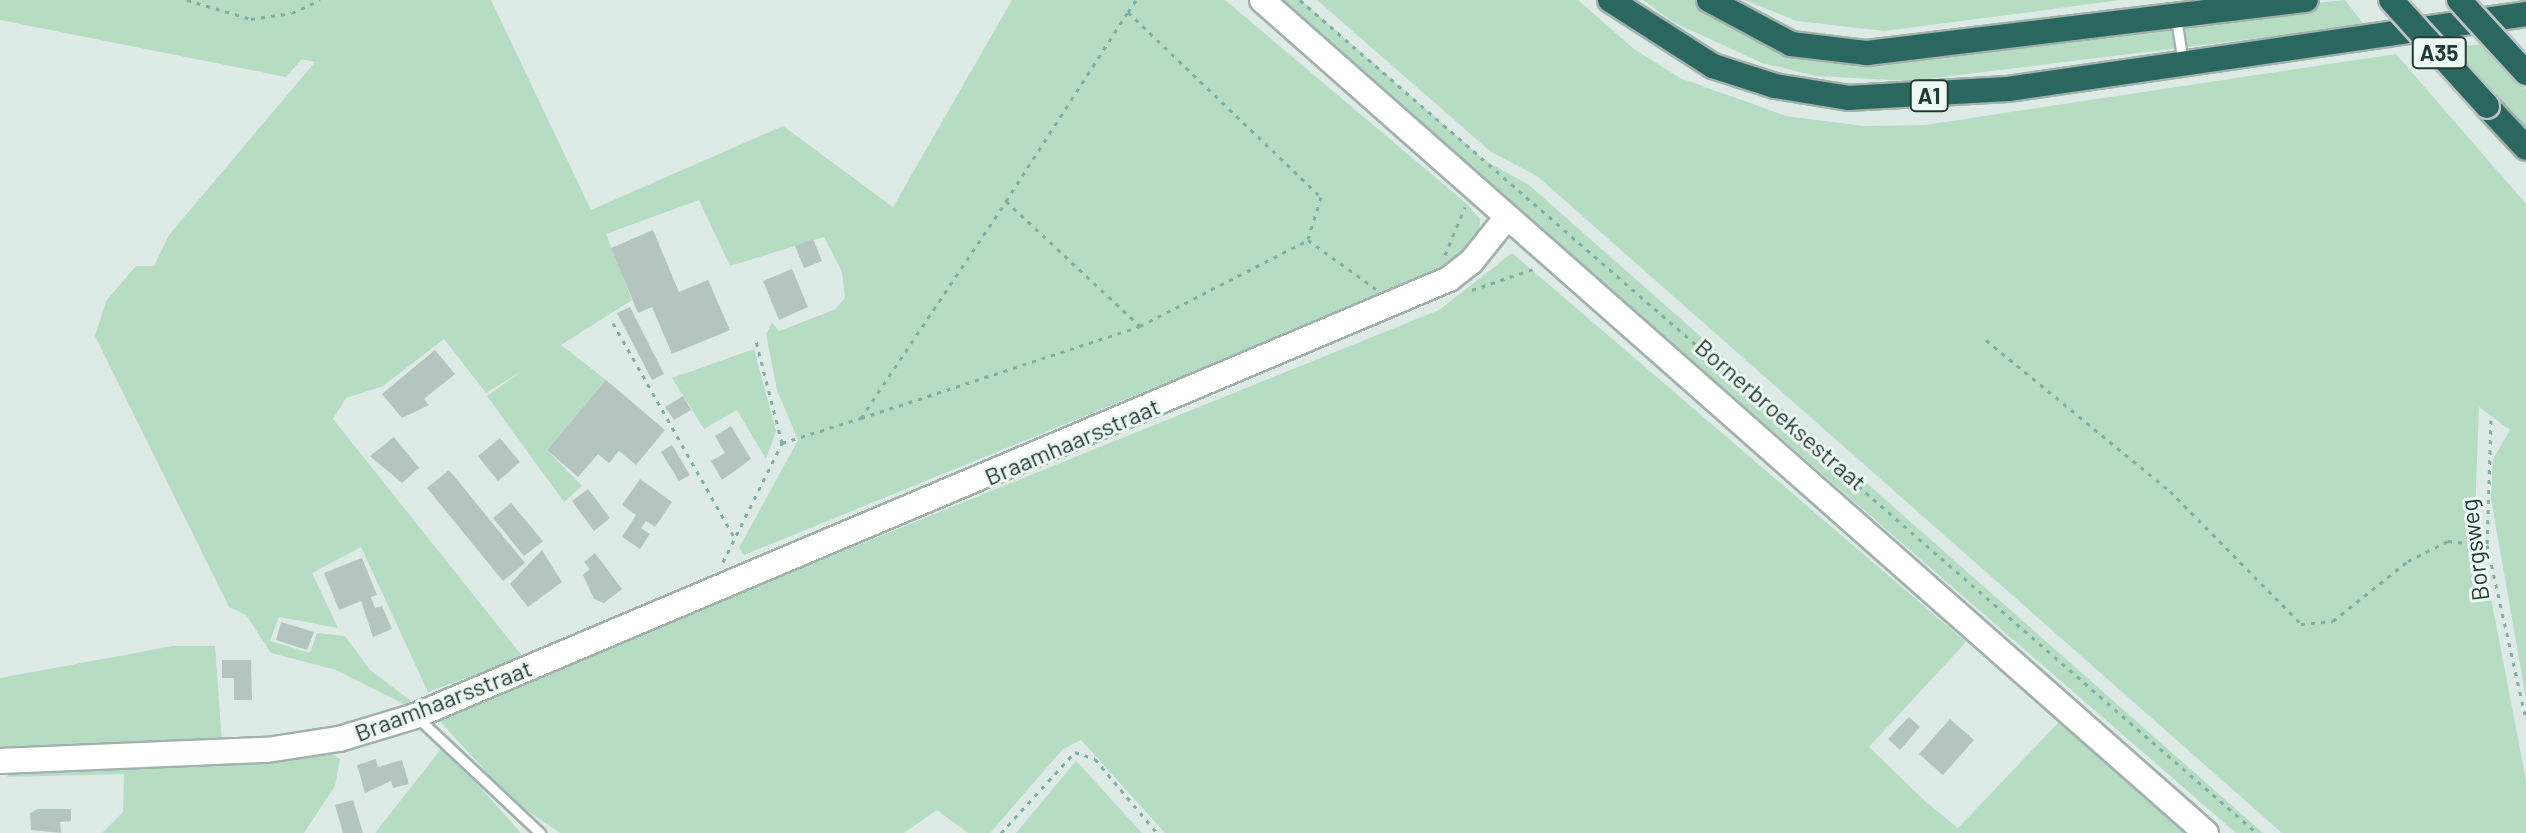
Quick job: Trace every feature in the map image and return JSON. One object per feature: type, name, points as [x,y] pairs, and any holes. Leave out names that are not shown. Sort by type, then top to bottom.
[{"type":"highway","name":"A1","points":[[1610,0],[1713,66],[1775,86],[1848,98],[2008,89],[2184,66],[2526,14]]},
{"type":"highway","name":"A1","points":[[1709,0],[1791,44],[1867,53],[2306,0]]},
{"type":"highway","name":"A35","points":[[2391,0],[2526,148]]},
{"type":"highway","name":"A35","points":[[2459,0],[2526,73]]},
{"type":"street","name":"Bornerbroeksestraat","points":[[1262,0],[2206,833]]},
{"type":"street","name":"Braamhaarsstraat","points":[[0,761],[267,750],[339,739],[415,716],[1395,302],[1460,271],[1507,217]]},
{"type":"lane","points":[[2176,18],[2184,66]]},
{"type":"lane","points":[[415,716],[540,833]]},
{"type":"path","points":[[187,0],[251,19],[292,13],[320,0]]},
{"type":"path","points":[[861,418],[1136,0]]},
{"type":"path","name":"Bornerbroeksestraat","points":[[1300,0],[1571,229],[2257,833]]},
{"type":"path","points":[[782,443],[1140,326],[1308,240],[1321,197],[1128,12]]},
{"type":"path","points":[[1440,270],[1463,209],[1499,167]]},
{"type":"path","points":[[1006,201],[1140,326]]},
{"type":"path","points":[[1468,291],[1528,272],[1571,229]]},
{"type":"path","points":[[1308,240],[1395,302]]},
{"type":"path","points":[[613,323],[733,535]]},
{"type":"path","points":[[729,585],[723,559],[782,443],[755,337]]},
{"type":"path","points":[[1986,340],[2170,491],[2301,624],[2333,621],[2408,561],[2448,541],[2487,545]]},
{"type":"path","name":"Borgsweg","points":[[2491,420],[2487,545],[2526,720]]},
{"type":"path","points":[[1001,833],[1075,752],[1095,759],[1157,833]]},
{"type":"green space","points":[[0,0],[491,0],[591,210],[783,126],[893,207],[1012,0],[1225,0],[1467,204],[1480,219],[1479,232],[1450,267],[744,555],[739,548],[798,440],[777,390],[766,334],[772,323],[779,331],[834,310],[845,298],[842,272],[824,237],[730,266],[699,200],[606,234],[632,300],[561,345],[606,380],[547,450],[582,486],[564,502],[487,396],[522,371],[486,393],[444,339],[383,386],[346,398],[333,419],[523,657],[428,692],[361,547],[312,573],[338,628],[279,617],[270,641],[310,653],[317,633],[345,636],[370,670],[411,701],[406,705],[336,670],[271,653],[246,615],[229,607],[95,336],[106,301],[136,266],[154,266],[169,235],[315,62],[302,59],[286,77],[0,20]]},
{"type":"green space","points":[[1276,0],[1301,0],[1484,160],[1529,185],[2263,833],[2236,833]]},
{"type":"green space","points":[[1317,0],[1578,0],[1634,49],[1680,78],[1786,116],[1864,126],[1925,125],[2396,54],[2526,204],[2526,698],[2491,499],[2493,459],[2510,430],[2479,407],[2475,515],[2526,780],[2526,833],[2282,833],[1537,176],[1491,152]]},
{"type":"green space","points":[[1643,0],[1696,0],[1720,18],[1810,54],[2345,0],[2364,25],[1911,81],[1816,76],[1762,63],[1673,22]]},
{"type":"green space","points":[[1744,0],[2121,0],[1885,31],[1797,21]]},
{"type":"green space","points":[[2483,44],[2526,89],[2526,131],[2448,48]]},
{"type":"green space","points":[[1512,253],[1966,642],[1869,747],[1926,802],[1958,828],[2059,722],[2189,833],[1165,833],[1081,740],[1063,749],[990,833],[968,833],[937,810],[904,833],[560,833],[513,801],[435,716],[1439,310]]},
{"type":"green space","points":[[754,349],[776,431],[766,459],[737,410],[704,429],[672,378]]},
{"type":"green space","points":[[173,646],[215,646],[222,743],[0,752],[0,678]]},
{"type":"green space","points":[[441,749],[478,785],[521,833],[375,833]]},
{"type":"green space","points":[[327,750],[340,759],[335,786],[304,833],[102,833],[123,812],[124,774],[7,777],[13,768]]},
{"type":"green space","points":[[1076,761],[1080,765],[1142,833],[1016,833]]},
{"type":"building","points":[[653,230],[679,292],[708,280],[730,330],[672,354],[652,307],[638,313],[611,248]]},
{"type":"building","points":[[813,239],[822,261],[804,268],[795,246]]},
{"type":"building","points":[[792,269],[808,307],[779,320],[763,281]]},
{"type":"building","points":[[630,307],[664,374],[652,380],[617,313]]},
{"type":"building","points":[[435,350],[455,374],[424,399],[429,405],[402,418],[382,394]]},
{"type":"building","points":[[606,380],[665,430],[636,465],[619,451],[609,463],[598,454],[578,477],[547,450]]},
{"type":"building","points":[[683,396],[691,410],[674,420],[665,407]]},
{"type":"building","points":[[731,426],[751,459],[722,480],[711,461],[725,453],[715,436]]},
{"type":"building","points":[[394,437],[419,468],[402,483],[370,456]]},
{"type":"building","points":[[500,438],[520,462],[498,481],[478,456]]},
{"type":"building","points":[[672,445],[690,475],[679,481],[661,452]]},
{"type":"building","points":[[449,470],[525,563],[503,581],[427,488]]},
{"type":"building","points":[[640,479],[672,502],[655,527],[646,521],[641,528],[650,534],[640,549],[622,537],[636,515],[622,505]]},
{"type":"building","points":[[588,489],[610,518],[594,531],[572,501]]},
{"type":"building","points":[[511,503],[543,541],[524,556],[493,518]]},
{"type":"building","points":[[542,550],[562,582],[528,607],[510,584]]},
{"type":"building","points":[[595,553],[622,589],[604,603],[594,599],[583,575],[590,569],[584,562]]},
{"type":"building","points":[[362,558],[377,595],[371,597],[375,608],[382,606],[392,629],[373,637],[361,601],[339,610],[324,573]]},
{"type":"building","points":[[281,622],[314,632],[307,650],[276,640]]},
{"type":"building","points":[[222,660],[251,660],[252,700],[234,700],[234,678],[222,678]]},
{"type":"building","points":[[1909,717],[1920,727],[1900,750],[1888,739]]},
{"type":"building","points":[[1950,719],[1974,740],[1943,775],[1919,754]]},
{"type":"building","points":[[376,759],[378,767],[402,760],[409,784],[393,788],[391,781],[365,793],[357,765]]},
{"type":"building","points":[[353,800],[363,833],[343,833],[335,805]]},
{"type":"building","points":[[38,809],[71,809],[71,821],[60,822],[61,833],[31,830],[30,813]]}]
